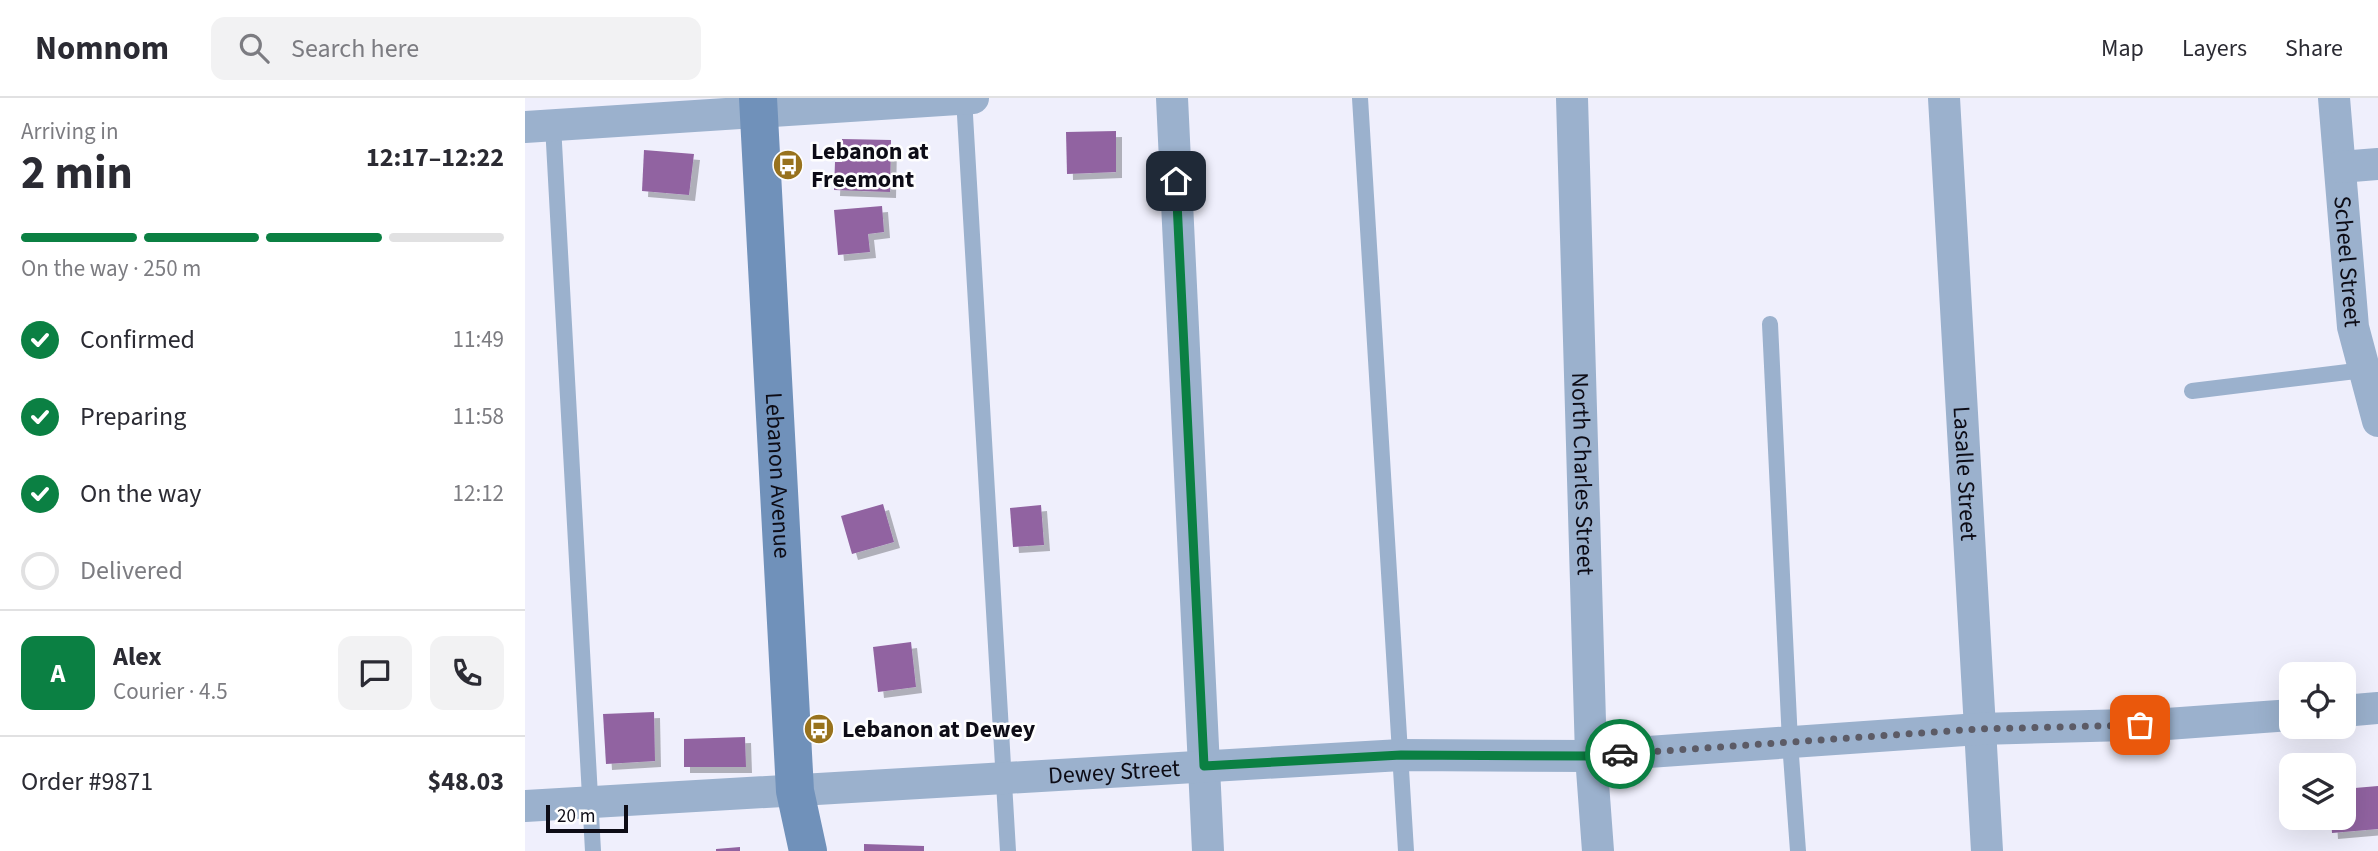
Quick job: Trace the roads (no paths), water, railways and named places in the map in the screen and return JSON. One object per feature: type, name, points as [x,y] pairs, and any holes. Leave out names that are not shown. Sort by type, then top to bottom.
[{"type":"main road","name":"Lebanon Avenue","points":[[758,105],[795,792],[808,851]]},
{"type":"street","points":[[539,126],[758,105],[973,98]]},
{"type":"street","points":[[1172,98],[1208,851]]},
{"type":"street","name":"North Charles Street","points":[[1572,98],[1591,756],[1598,851]]},
{"type":"street","name":"Lasalle Street","points":[[1944,98],[1987,851]]},
{"type":"street","name":"Scheel Street","points":[[2334,98],[2353,327],[2378,421]]},
{"type":"street","points":[[2340,167],[2378,164]]},
{"type":"street","points":[[2356,710],[2378,708]]},
{"type":"street","name":"Dewey Street","points":[[525,806],[1401,755],[1591,756],[1979,729],[2167,724],[2279,716]]},
{"type":"lane","points":[[964,98],[1008,851]]},
{"type":"lane","points":[[1360,98],[1406,851]]},
{"type":"lane","points":[[539,126],[593,851]]},
{"type":"lane","points":[[1770,324],[1790,741],[1798,851]]},
{"type":"lane","points":[[2192,391],[2364,370]]},
{"type":"place","name":"Lebanon at Freemont","points":[[788,165]]},
{"type":"place","name":"Lebanon at Dewey","points":[[819,729]]}]
